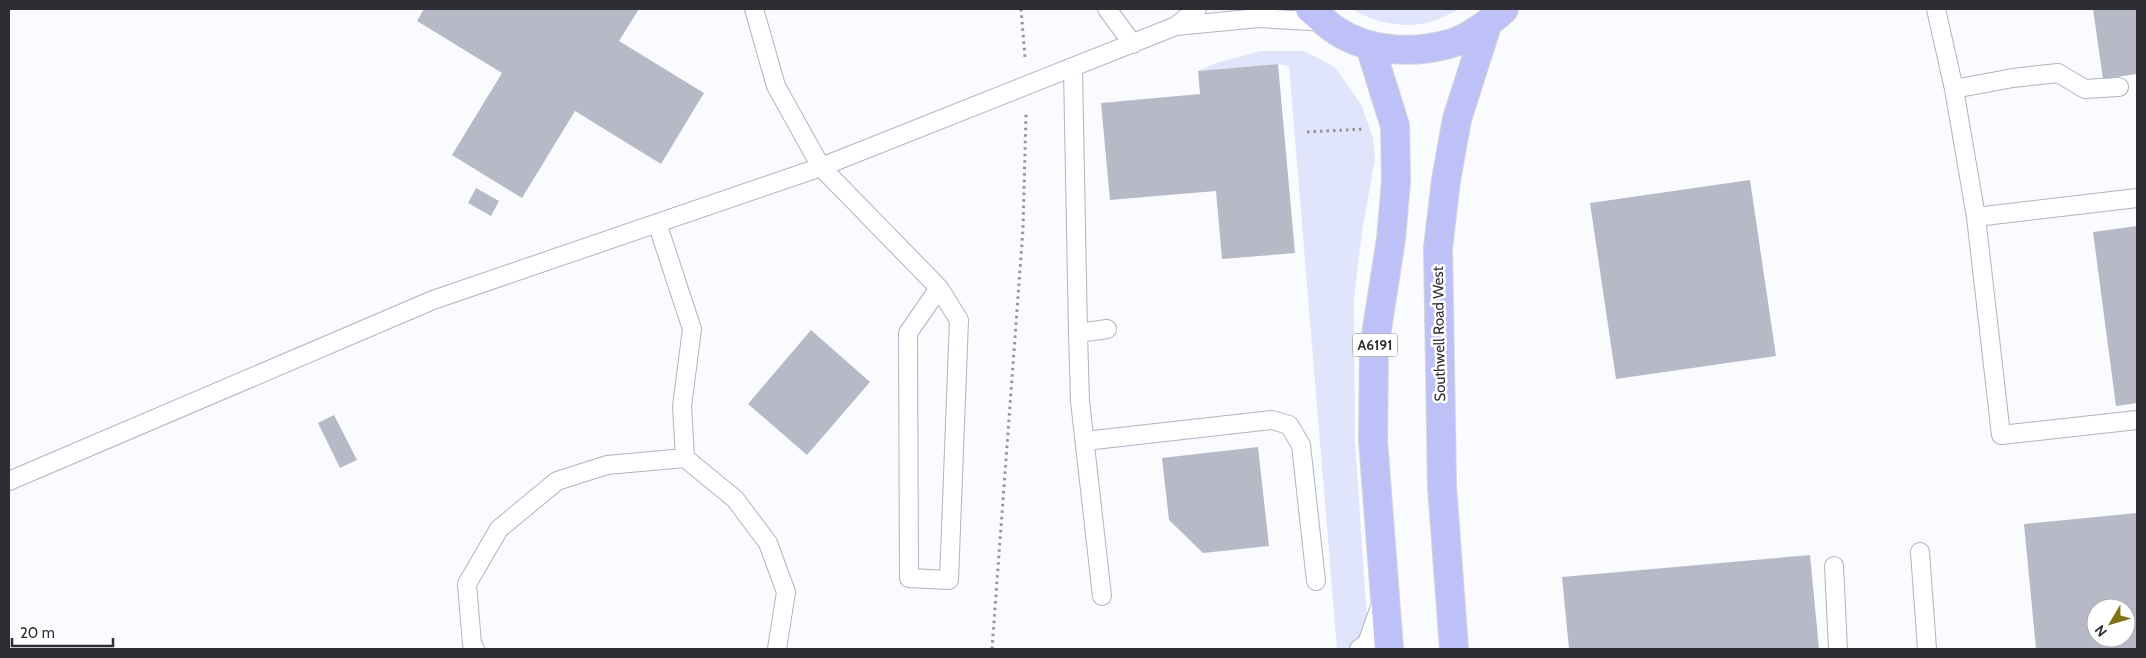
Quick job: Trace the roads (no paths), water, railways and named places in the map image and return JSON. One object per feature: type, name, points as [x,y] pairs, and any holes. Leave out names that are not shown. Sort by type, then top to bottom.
[{"type":"main road","points":[[1318,16],[1337,31],[1370,46],[1411,51],[1451,44],[1496,17]]},
{"type":"main road","name":"Southwell Road West","points":[[1454,649],[1442,486],[1438,248],[1446,180],[1457,119],[1496,17]]},
{"type":"main road","name":"A6191","points":[[1370,46],[1394,126],[1396,181],[1391,239],[1374,348],[1374,440],[1389,649]]},
{"type":"lane","points":[[754,9],[776,86],[821,167],[939,288],[959,320],[949,580],[909,578],[908,333],[939,288]]},
{"type":"lane","points":[[1107,9],[1133,44]]},
{"type":"lane","points":[[9,481],[433,300],[821,167],[1027,85],[1073,69],[1176,26],[1197,9]]},
{"type":"lane","points":[[1936,9],[1954,89],[1976,217],[2001,435],[2137,420]]},
{"type":"lane","points":[[1176,26],[1259,18],[1318,16]]},
{"type":"lane","points":[[1073,69],[1080,401],[1102,596]]},
{"type":"lane","points":[[1954,89],[2013,78],[2058,73],[2085,89],[2119,87]]},
{"type":"lane","points":[[1976,217],[2137,198]]},
{"type":"lane","points":[[658,223],[692,329],[682,406],[685,458]]},
{"type":"lane","points":[[1078,333],[1107,329]]},
{"type":"lane","points":[[1084,441],[1272,420],[1289,425],[1301,445],[1316,581]]},
{"type":"lane","points":[[475,649],[472,644],[467,584],[499,529],[557,481],[607,465],[685,458],[735,499],[768,543],[786,592],[777,649]]},
{"type":"lane","points":[[1920,552],[1927,649]]},
{"type":"lane","points":[[1834,566],[1838,649]]},
{"type":"lane","points":[[1359,649],[1367,643],[1385,592]]}]
